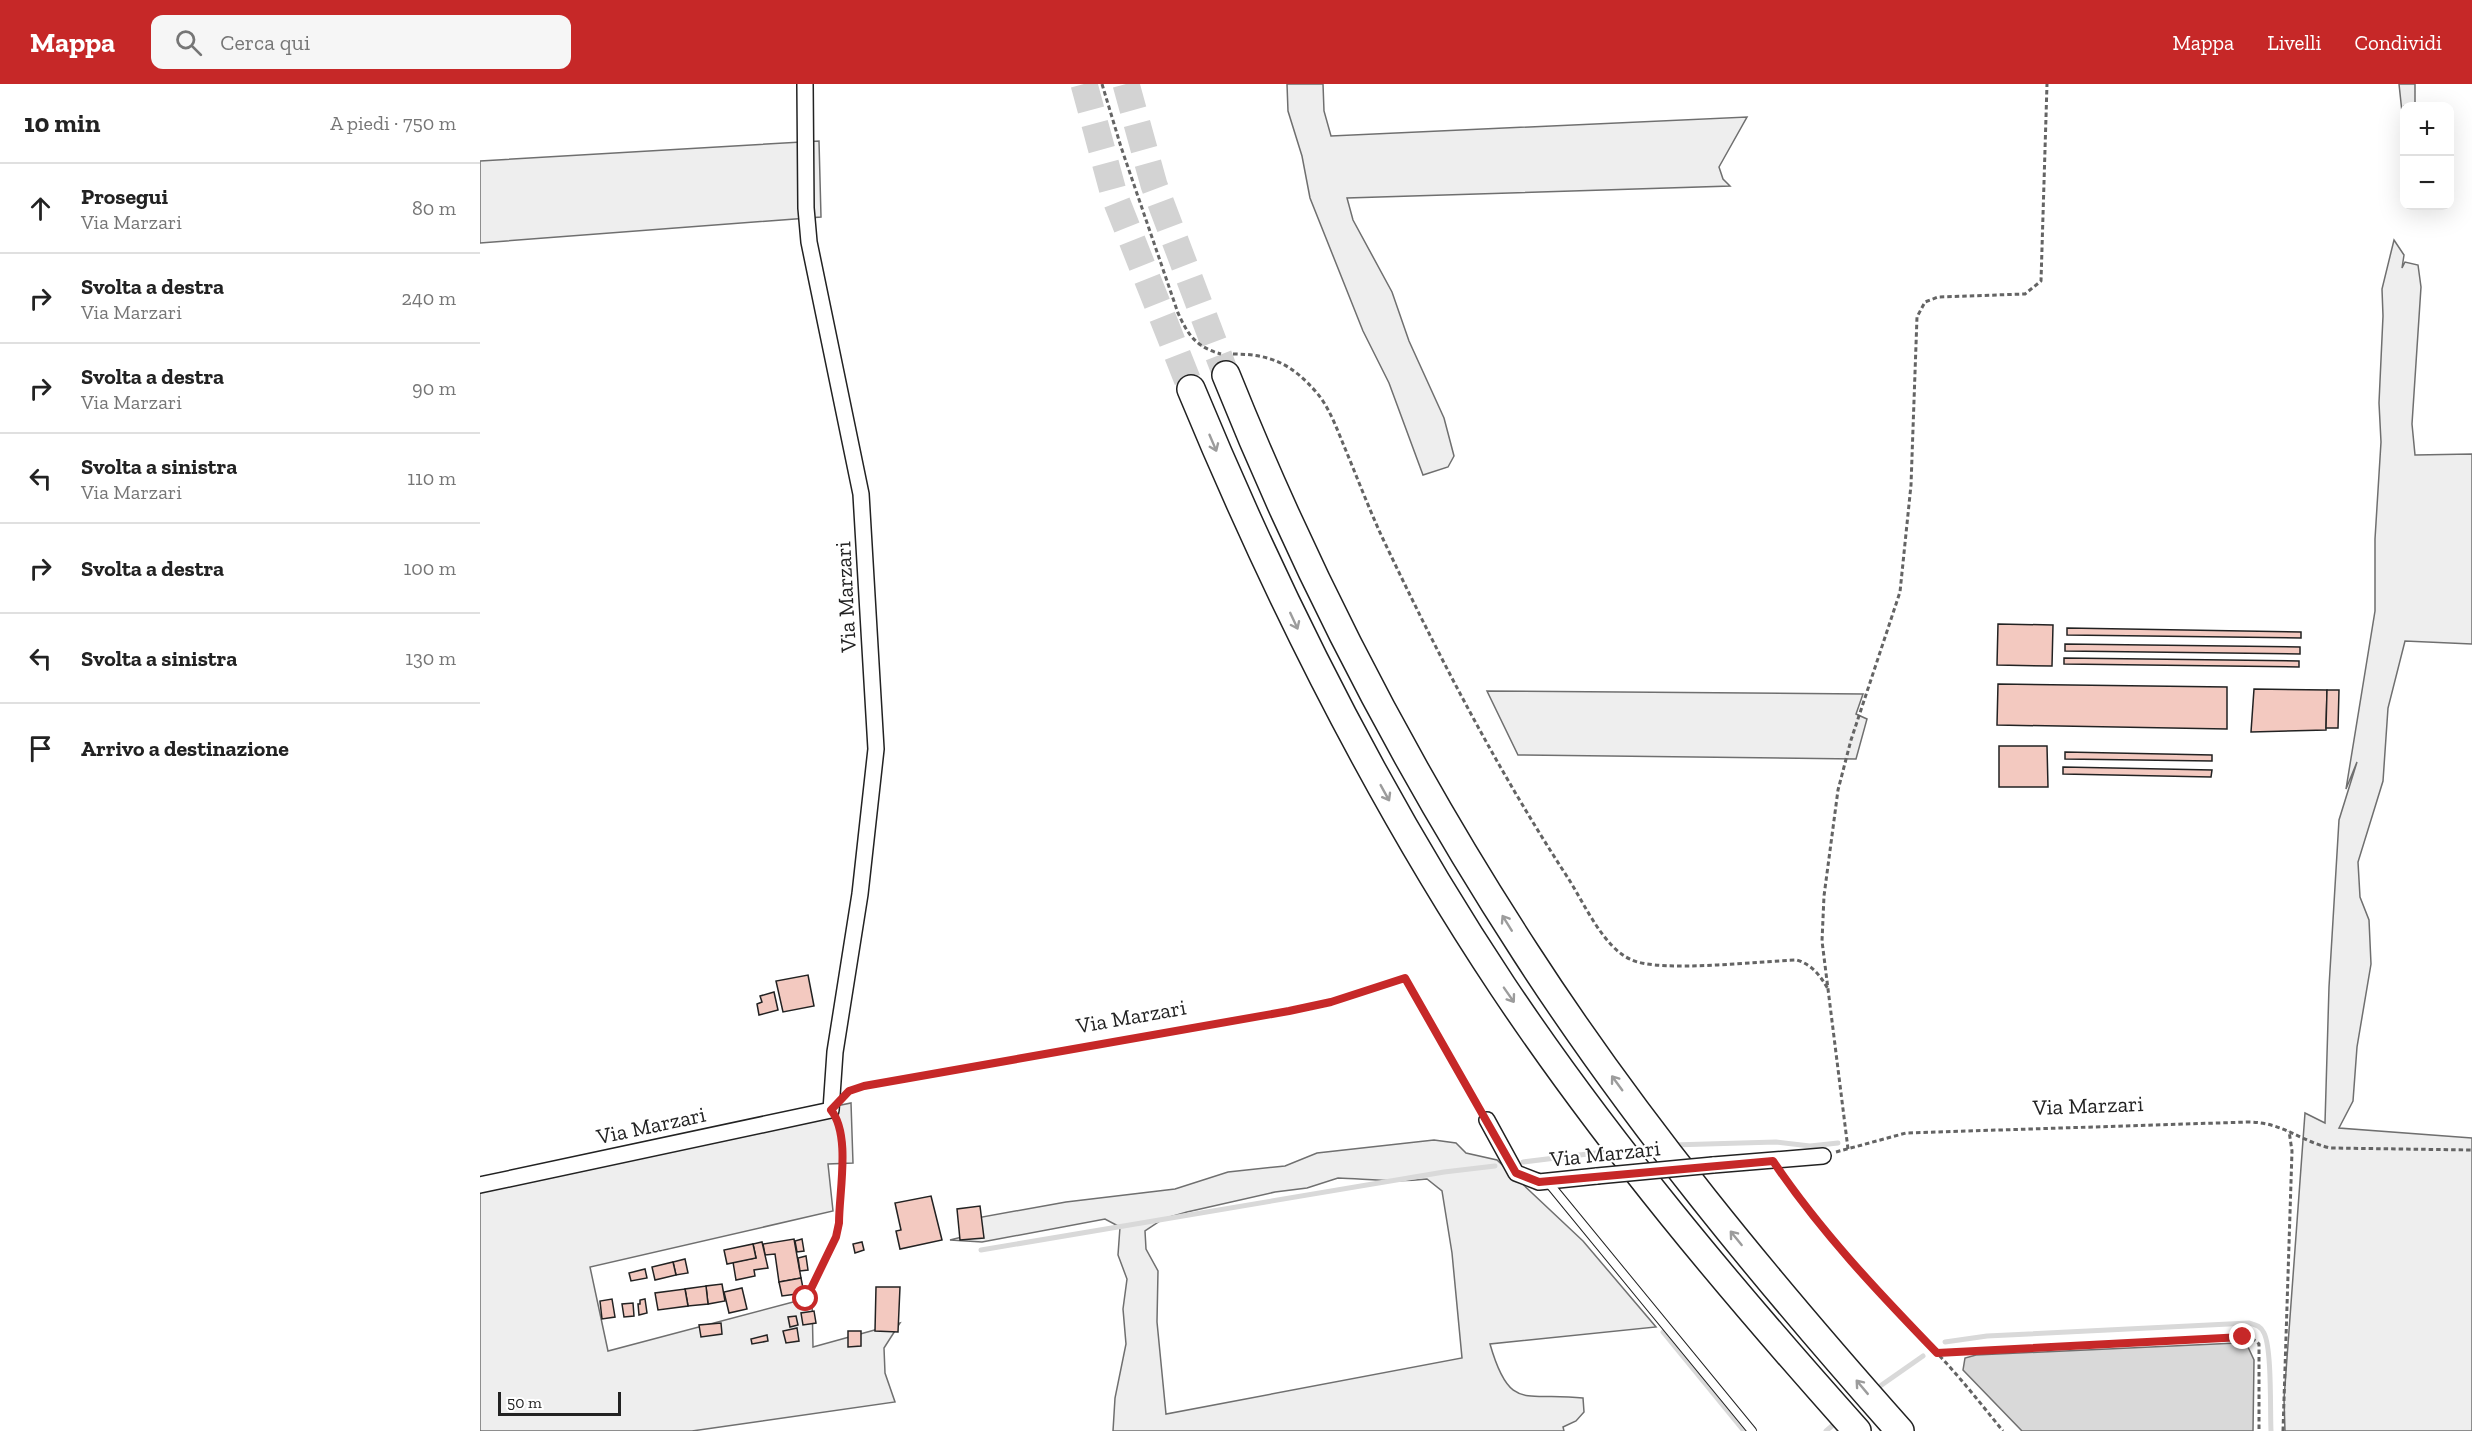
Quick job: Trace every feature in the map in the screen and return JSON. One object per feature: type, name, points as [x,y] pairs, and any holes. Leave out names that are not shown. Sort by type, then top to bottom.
[{"type":"highway","points":[[1226,375],[1300,548],[1370,688],[1441,818],[1526,953],[1590,1047],[1710,1206],[1900,1431]]},
{"type":"highway","points":[[1191,389],[1227,477],[1300,634],[1357,745],[1461,921],[1503,987],[1615,1142],[1703,1252],[1857,1431]]},
{"type":"street","name":"Via Marzari","points":[[480,1185],[831,1110],[835,1052],[860,894],[876,749],[861,494],[809,242],[806,208],[805,84]]},
{"type":"street","name":"Via Marzari","points":[[1487,1120],[1516,1173],[1539,1182],[1822,1156]]},
{"type":"lane","points":[[1547,1181],[1752,1431]]},
{"type":"path","points":[[1102,84],[1136,192],[1178,313],[1189,336],[1199,346],[1219,354],[1257,354],[1277,361],[1295,372],[1319,394],[1336,427],[1382,537],[1464,705],[1545,844],[1611,945],[1631,960],[1659,966],[1797,960],[1807,963],[1828,989]]},
{"type":"path","points":[[1848,1149],[1822,941],[1828,857],[1838,790],[1851,740],[1866,701],[1900,592],[1911,485],[1917,317],[1925,302],[1938,297],[2025,294],[2034,289],[2041,280],[2048,84]]},
{"type":"path","name":"Via Marzari","points":[[831,1110],[849,1091],[864,1086],[1289,1011],[1331,1002],[1405,978],[1487,1120]]},
{"type":"path","points":[[806,1299],[836,1237],[839,1223],[842,1138],[839,1120],[831,1110]]},
{"type":"path","name":"Via Marzari","points":[[1822,1156],[1906,1133],[2248,1122],[2264,1122],[2316,1144],[2349,1150],[2472,1150]]},
{"type":"path","points":[[2283,1431],[2292,1150],[2289,1131]]},
{"type":"path","points":[[1773,1161],[1797,1196],[1864,1276],[1937,1353],[2003,1431]]},
{"type":"path","points":[[1937,1353],[2232,1336],[2253,1339],[2259,1344],[2259,1431]]},
{"type":"shaded area","points":[[1287,84],[1323,84],[1324,111],[1331,136],[1747,117],[1719,167],[1723,179],[1730,186],[1347,198],[1353,220],[1392,292],[1409,341],[1444,418],[1454,456],[1448,467],[1423,475],[1389,383],[1363,331],[1310,198],[1302,156],[1288,111]]},
{"type":"shaded area","points":[[2399,84],[2415,84],[2415,102],[2401,102]]},
{"type":"shaded area","points":[[819,141],[821,217],[480,243],[480,161]]},
{"type":"shaded area","points":[[2394,240],[2404,255],[2402,268],[2405,262],[2418,265],[2421,287],[2412,424],[2415,455],[2472,454],[2472,644],[2405,641],[2388,708],[2383,781],[2358,862],[2360,897],[2369,920],[2371,964],[2357,1047],[2353,1101],[2339,1128],[2472,1138],[2472,1431],[2285,1431],[2284,1399],[2305,1113],[2325,1123],[2329,987],[2339,820],[2357,762],[2346,789],[2375,611],[2375,539],[2381,442],[2379,403],[2382,289]]},
{"type":"shaded area","points":[[1487,691],[1863,694],[1856,714],[1867,719],[1856,759],[1518,755]]},
{"type":"shaded area","points":[[851,1103],[853,1163],[828,1164],[833,1211],[590,1267],[608,1351],[812,1297],[813,1347],[900,1323],[884,1348],[885,1373],[895,1402],[692,1431],[480,1431],[480,1179]]},
{"type":"shaded area","points":[[1434,1140],[1456,1143],[1466,1153],[1497,1160],[1583,1241],[1656,1327],[1490,1344],[1497,1366],[1513,1390],[1523,1395],[1583,1398],[1584,1412],[1576,1421],[1563,1427],[1564,1431],[1113,1431],[1115,1398],[1126,1344],[1123,1309],[1127,1279],[1118,1255],[1120,1227],[1105,1219],[982,1242],[950,1240],[974,1234],[971,1219],[1066,1202],[1175,1189],[1228,1172],[1285,1166],[1317,1153]],"holes":[[[1338,1178],[1393,1181],[1427,1179],[1442,1191],[1452,1253],[1462,1358],[1166,1414],[1157,1322],[1158,1271],[1146,1249],[1145,1231],[1163,1219],[1187,1212],[1275,1192],[1307,1188]]]},
{"type":"shaded area","points":[[2237,1343],[2248,1347],[2254,1360],[2253,1431],[2022,1431],[1963,1370],[1965,1358],[1976,1355]]},
{"type":"building","points":[[1998,624],[2053,625],[2052,666],[1997,665]]},
{"type":"building","points":[[2067,628],[2301,632],[2301,638],[2067,635]]},
{"type":"building","points":[[2065,644],[2300,647],[2300,654],[2065,651]]},
{"type":"building","points":[[2064,658],[2299,661],[2299,667],[2064,664]]},
{"type":"building","points":[[1998,684],[2227,687],[2227,729],[1997,725]]},
{"type":"building","points":[[2254,689],[2327,690],[2326,730],[2251,732]]},
{"type":"building","points":[[2327,690],[2339,690],[2338,728],[2326,728]]},
{"type":"building","points":[[1999,746],[2047,746],[2048,787],[1999,787]]},
{"type":"building","points":[[2065,752],[2212,755],[2212,761],[2065,759]]},
{"type":"building","points":[[2063,767],[2212,770],[2211,777],[2063,774]]},
{"type":"building","points":[[808,975],[814,1006],[783,1012],[776,981]]},
{"type":"building","points":[[774,992],[778,1010],[759,1015],[757,1004],[762,1002],[760,996]]},
{"type":"building","points":[[931,1196],[942,1240],[900,1249],[896,1231],[901,1230],[895,1203]]},
{"type":"building","points":[[980,1206],[984,1238],[960,1240],[957,1209]]},
{"type":"building","points":[[794,1239],[801,1278],[779,1282],[775,1254],[765,1255],[763,1244]]},
{"type":"building","points":[[802,1239],[804,1251],[797,1252],[795,1241]]},
{"type":"building","points":[[762,1242],[768,1268],[754,1270],[755,1276],[736,1280],[733,1262],[756,1258],[753,1244]]},
{"type":"building","points":[[862,1242],[864,1250],[855,1253],[853,1244]]},
{"type":"building","points":[[753,1244],[756,1258],[727,1264],[724,1250]]},
{"type":"building","points":[[806,1256],[808,1270],[800,1271],[798,1258]]},
{"type":"building","points":[[685,1259],[688,1273],[676,1275],[673,1262]]},
{"type":"building","points":[[673,1262],[676,1275],[655,1280],[652,1267]]},
{"type":"building","points":[[645,1269],[647,1278],[631,1281],[629,1273]]},
{"type":"building","points":[[801,1278],[804,1293],[782,1296],[779,1282]]},
{"type":"building","points":[[722,1284],[725,1301],[708,1304],[706,1286]]},
{"type":"building","points":[[706,1286],[708,1304],[688,1306],[685,1289]]},
{"type":"building","points":[[876,1287],[900,1287],[898,1332],[875,1331]]},
{"type":"building","points":[[742,1288],[747,1309],[729,1313],[724,1292]]},
{"type":"building","points":[[685,1289],[688,1306],[658,1310],[655,1293]]},
{"type":"building","points":[[612,1299],[615,1317],[602,1319],[600,1301]]},
{"type":"building","points":[[645,1299],[647,1313],[639,1315],[638,1304],[640,1300]]},
{"type":"building","points":[[633,1303],[634,1316],[624,1317],[622,1304]]},
{"type":"building","points":[[814,1311],[816,1323],[803,1325],[801,1313]]},
{"type":"building","points":[[796,1316],[798,1325],[790,1327],[788,1317]]},
{"type":"building","points":[[721,1323],[722,1334],[701,1337],[699,1325]]},
{"type":"building","points":[[797,1328],[799,1341],[786,1343],[783,1331]]},
{"type":"building","points":[[848,1331],[861,1331],[861,1346],[848,1347]]},
{"type":"building","points":[[767,1335],[768,1341],[752,1344],[751,1339]]},
{"type":"waterway","points":[[1672,1145],[1776,1142],[1810,1146],[1838,1143]]},
{"type":"waterway","points":[[1630,1149],[1654,1147]]},
{"type":"waterway","points":[[1523,1162],[1612,1151]]},
{"type":"waterway","points":[[981,1250],[1444,1172],[1495,1166]]},
{"type":"waterway","points":[[1945,1342],[1987,1336],[2249,1323],[2261,1329],[2267,1341],[2271,1431]]},
{"type":"waterway","points":[[1663,1332],[1744,1431]]},
{"type":"waterway","points":[[1873,1391],[1923,1356]]},
{"type":"waterway","points":[[1826,1431],[1839,1420]]},
{"type":"tunnel","points":[[1084,84],[1114,195],[1191,389]]},
{"type":"tunnel","points":[[1126,84],[1154,185],[1226,375]]},
{"type":"route","points":[[806,1299],[836,1237],[839,1223],[842,1138],[839,1120],[831,1110],[849,1091],[864,1086],[1289,1011],[1331,1002],[1405,978],[1516,1173],[1539,1182],[1773,1161],[1797,1196],[1864,1276],[1937,1353],[2243,1337]]}]
